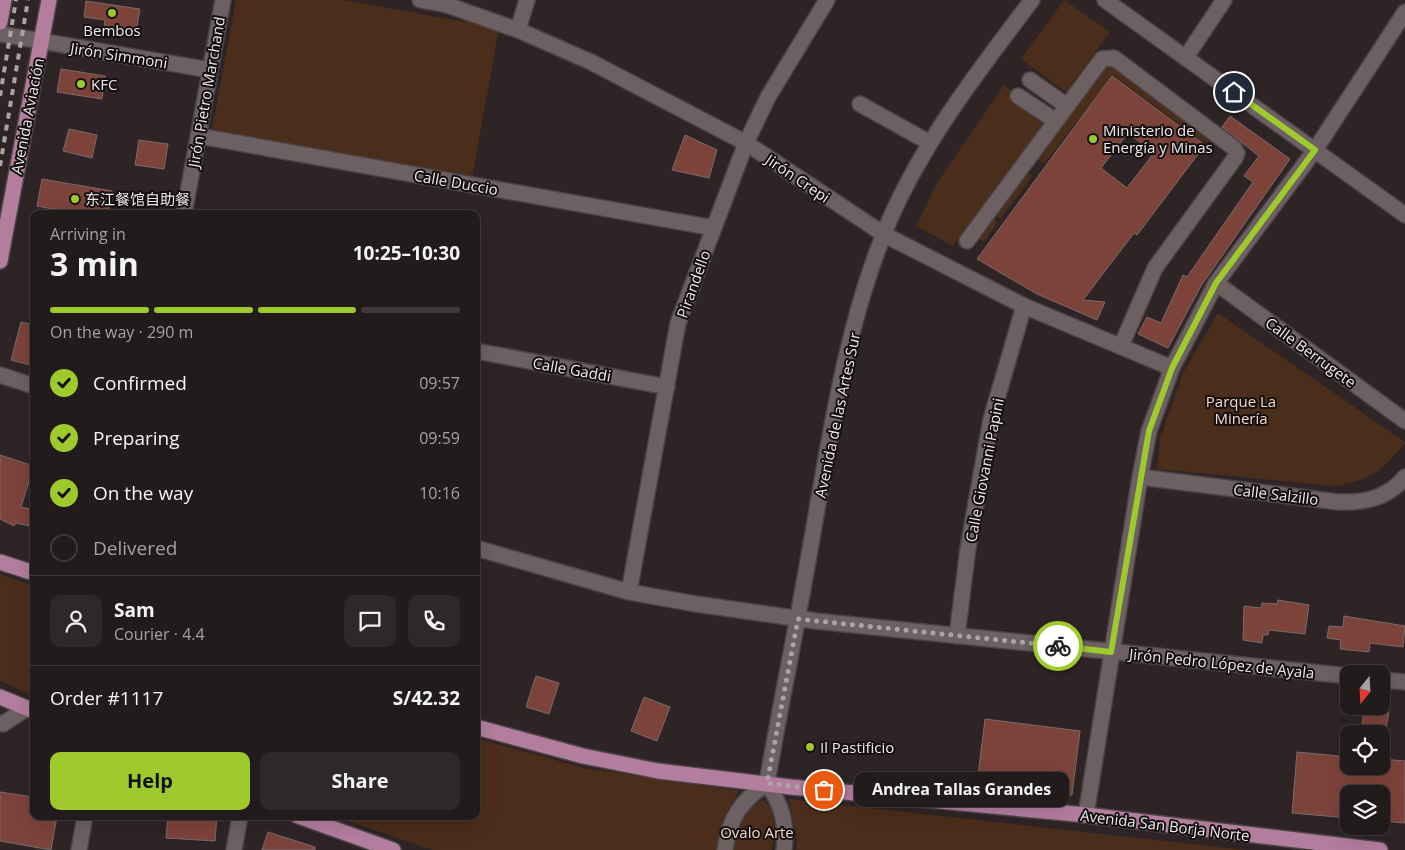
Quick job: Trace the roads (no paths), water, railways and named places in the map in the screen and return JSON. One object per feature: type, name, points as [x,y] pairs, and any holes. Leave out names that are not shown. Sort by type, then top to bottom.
[{"type":"main road","points":[[0,22],[4,0]]},
{"type":"main road","name":"Avenida Aviación","points":[[0,261],[49,0]]},
{"type":"main road","points":[[0,562],[30,572]]},
{"type":"main road","points":[[0,697],[30,710]]},
{"type":"main road","name":"Avenida San Borja Norte","points":[[480,728],[584,756],[658,771],[1086,815],[1262,843],[1380,850]]},
{"type":"main road","points":[[309,820],[393,850]]},
{"type":"street","name":"Jirón Pietro Marchand","points":[[185,210],[223,0]]},
{"type":"street","name":"Jirón Crepi","points":[[420,0],[447,5],[518,30],[591,62],[746,143],[885,235],[1024,306],[1172,368]]},
{"type":"street","points":[[518,30],[527,0]]},
{"type":"street","name":"Avenida de las Artes Sur","points":[[767,783],[844,365],[885,235],[905,190],[930,143],[964,90],[1032,0]]},
{"type":"street","points":[[1105,0],[1405,215]]},
{"type":"street","points":[[1186,58],[1224,0]]},
{"type":"street","name":"Pirandello","points":[[629,592],[678,323],[746,143],[768,97],[820,2]]},
{"type":"street","points":[[1086,815],[1140,477],[1149,431],[1172,368],[1216,283],[1315,150],[1405,13]]},
{"type":"street","name":"Jirón Simmoni","points":[[0,34],[210,70]]},
{"type":"street","points":[[967,241],[1102,59],[1114,58],[1234,148],[1236,152],[1235,158],[1155,268],[1121,346]]},
{"type":"street","points":[[1030,80],[1067,106]]},
{"type":"street","points":[[1018,96],[1056,121]]},
{"type":"street","points":[[860,104],[930,143]]},
{"type":"street","name":"Calle Duccio","points":[[199,136],[714,228]]},
{"type":"street","name":"Calle Berrugete","points":[[1216,283],[1405,421]]},
{"type":"street","name":"Calle Giovanni Papini","points":[[957,636],[968,548],[992,419],[1024,306]]},
{"type":"street","name":"Calle Gaddi","points":[[480,352],[667,387]]},
{"type":"street","points":[[0,375],[30,385]]},
{"type":"street","name":"Calle Salzillo","points":[[1140,477],[1357,503],[1376,498],[1395,489],[1405,477]]},
{"type":"street","name":"Jirón Pedro López de Ayala","points":[[480,549],[629,592],[798,619],[1340,675]]},
{"type":"street","points":[[1390,681],[1405,682]]},
{"type":"street","points":[[0,723],[3,724],[30,710]]},
{"type":"street","points":[[725,850],[730,824],[739,808],[748,796],[767,783],[780,802],[786,834],[784,850]]},
{"type":"street","points":[[79,850],[84,820]]},
{"type":"street","points":[[234,850],[239,820]]},
{"type":"railway","points":[[0,96],[16,0]]},
{"type":"railway","points":[[0,166],[28,0]]},
{"type":"place","name":"Bembos","points":[[112,13]]},
{"type":"place","name":"KFC","points":[[81,84]]},
{"type":"place","name":"Ministerio de Energía y Minas","points":[[1093,139]]},
{"type":"place","name":"东江餐馆自助餐","points":[[75,199]]},
{"type":"place","name":"Il Pastificio","points":[[810,747]]},
{"type":"place","name":"Andrea Tallas Grandes","points":[[824,790]]},
{"type":"park label","name":"Parque La Minería","points":[[1241,410]]},
{"type":"park label","name":"Ovalo Arte","points":[[757,832]]}]
